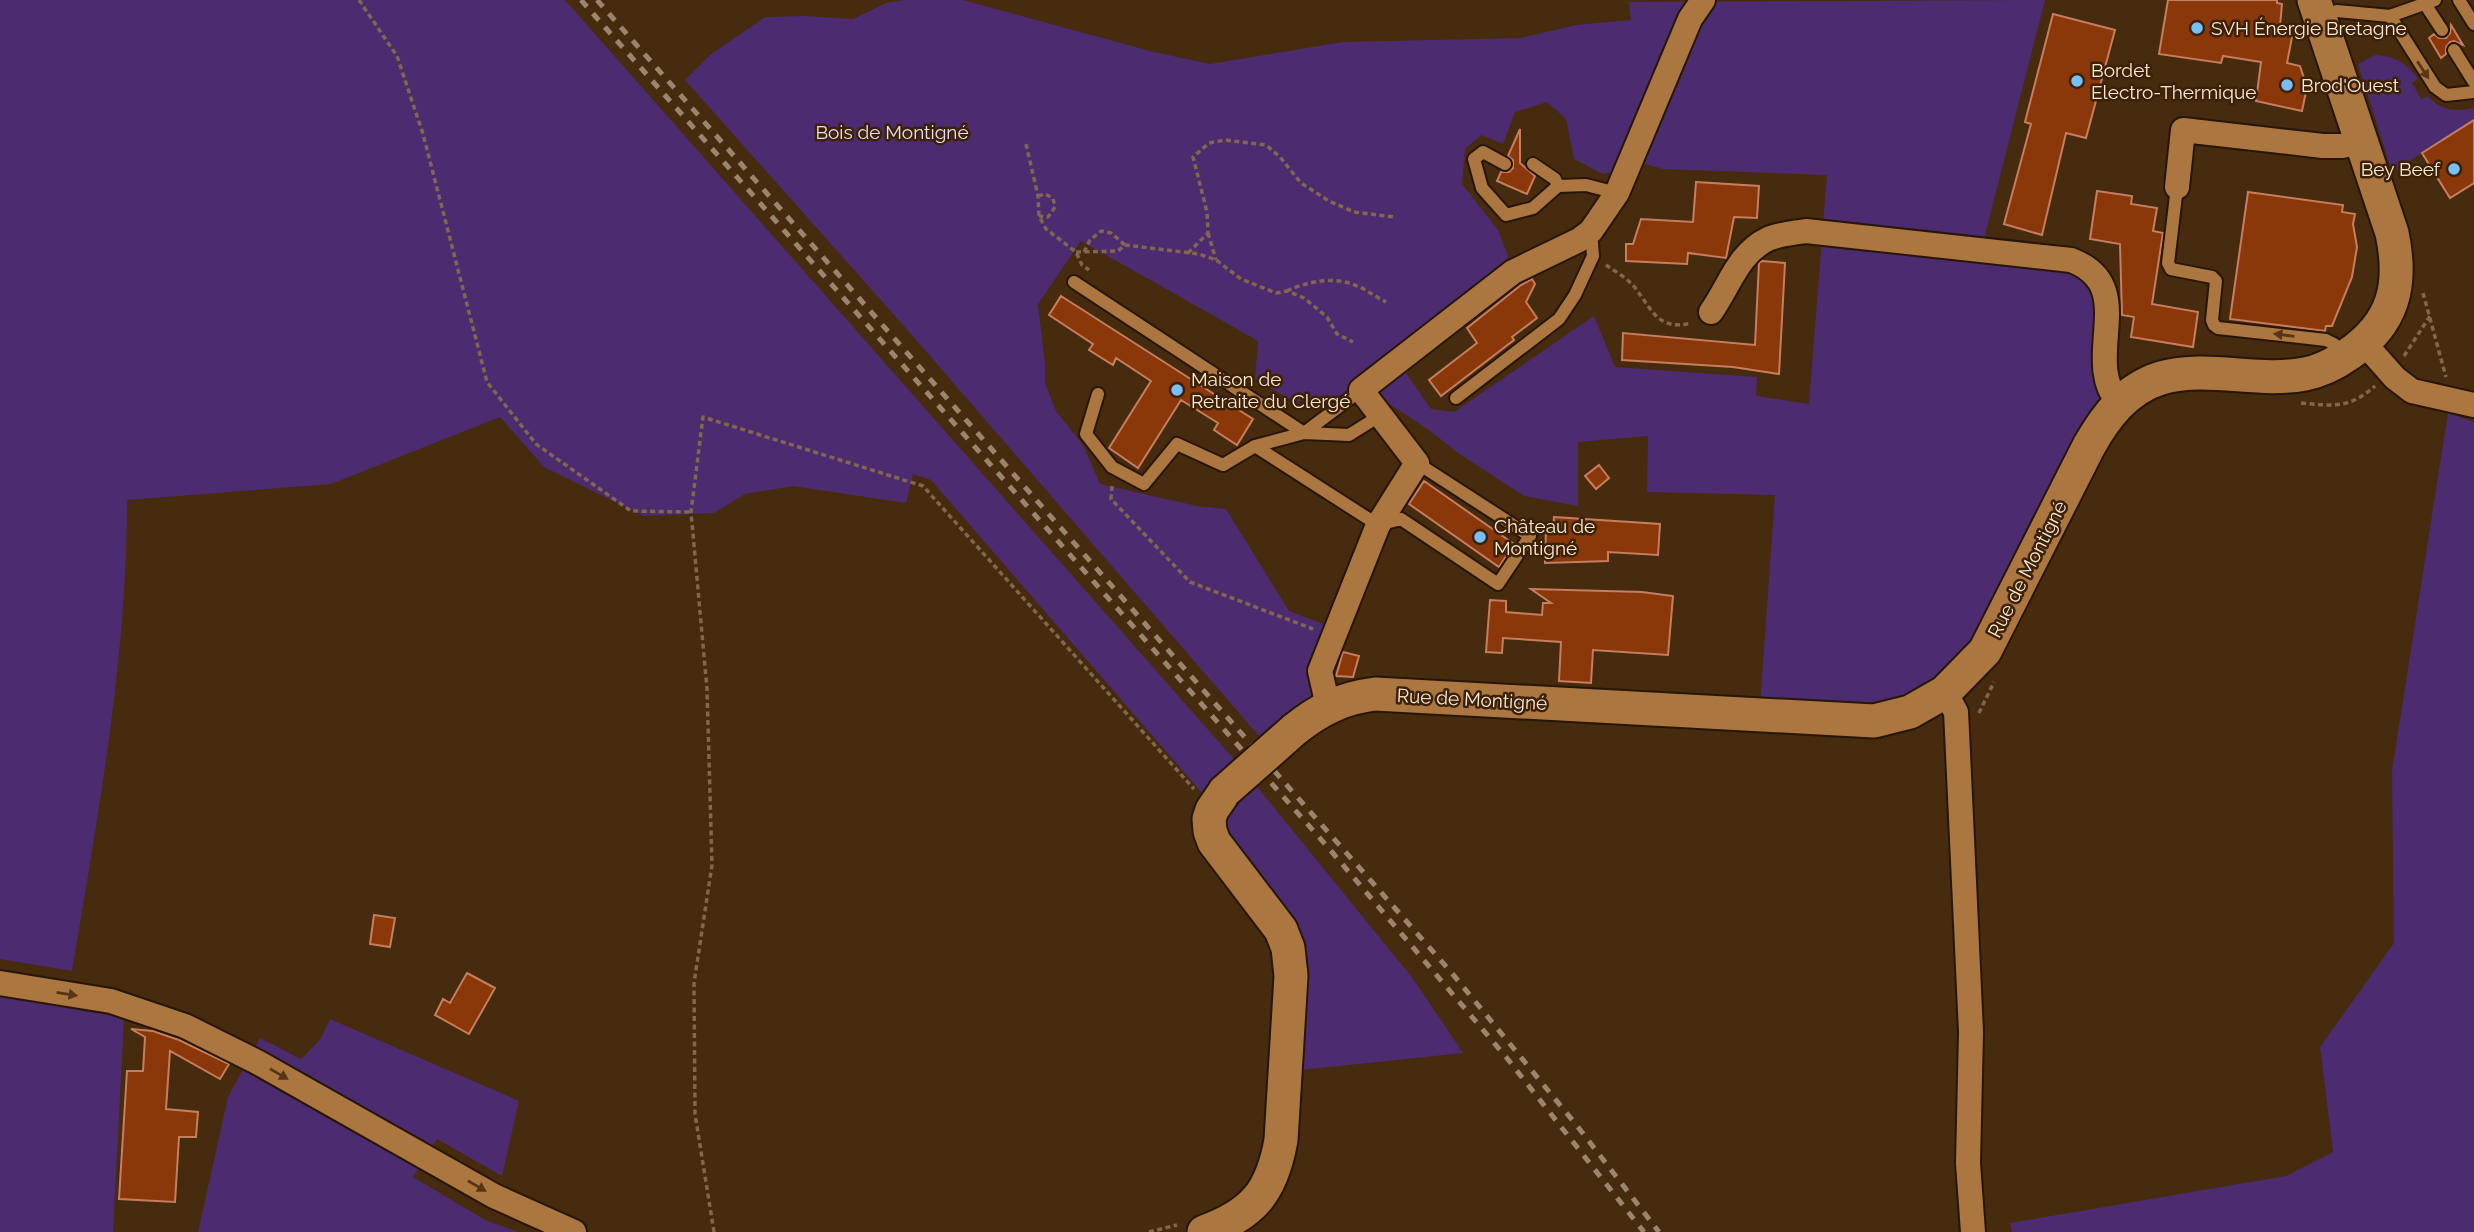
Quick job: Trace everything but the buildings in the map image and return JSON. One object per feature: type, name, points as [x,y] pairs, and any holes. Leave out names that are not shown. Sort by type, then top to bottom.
[{"type":"street","points":[[1328,706],[1320,671],[1378,525],[1417,463],[1361,390],[1513,272],[1579,240],[1591,231],[1617,193],[1690,19],[1703,0]]},
{"type":"street","name":"Rue de Montigné","points":[[1218,800],[1294,730],[1328,706],[1357,696],[1375,694],[1874,721],[1910,712],[1945,692],[1985,651],[2089,446],[2101,424],[2119,403],[2145,385],[2176,375],[2306,374],[2354,350],[2374,333],[2389,309],[2398,266],[2392,233],[2316,7]]},
{"type":"street","points":[[2177,187],[2183,130],[2323,146],[2342,146],[2363,141]]},
{"type":"street","points":[[1712,312],[1721,299],[1727,281],[1753,250],[1768,239],[1806,231],[2071,260],[2082,264],[2096,275],[2106,295],[2105,379],[2112,396],[2119,403]]},
{"type":"street","points":[[2354,350],[2391,373],[2402,386],[2412,391],[2463,403]]},
{"type":"street","points":[[1945,692],[1956,712],[1971,1032],[1968,1163],[1973,1232]]},
{"type":"street","points":[[1196,1227],[1236,1216],[1255,1202],[1276,1167],[1281,1140],[1291,976],[1288,948],[1281,930],[1214,842],[1209,819],[1218,800]]},
{"type":"street","points":[[0,983],[111,1001],[185,1026],[257,1062],[494,1196],[574,1232]]},
{"type":"lane","points":[[2459,0],[2474,24]]},
{"type":"lane","points":[[2316,7],[2390,16],[2430,2],[2442,30]]},
{"type":"lane","points":[[2390,16],[2435,87],[2446,95],[2474,92]]},
{"type":"lane","points":[[2454,50],[2474,82]]},
{"type":"lane","points":[[1505,164],[1483,152],[1474,159],[1482,188],[1506,215],[1533,208],[1558,186],[1586,185],[1617,193]]},
{"type":"lane","points":[[1533,164],[1555,179],[1558,186]]},
{"type":"lane","points":[[2177,187],[2168,262],[2171,269],[2212,277],[2216,281],[2212,320],[2214,325],[2218,328],[2326,340],[2340,350],[2354,350]]},
{"type":"lane","points":[[1456,398],[1559,319],[1575,295],[1593,256],[1591,231]]},
{"type":"lane","points":[[1074,282],[1304,433]]},
{"type":"lane","points":[[1304,433],[1361,390]]},
{"type":"lane","points":[[1098,394],[1086,434],[1112,467],[1144,484],[1177,444],[1223,465],[1255,446],[1304,433],[1349,435],[1381,415]]},
{"type":"lane","points":[[1255,446],[1378,525],[1401,519],[1498,584],[1530,536],[1417,463]]},
{"type":"path","points":[[359,0],[397,56],[423,134],[487,382],[536,444],[631,511],[691,512]]},
{"type":"path","points":[[1216,260],[1193,158],[1209,143],[1226,140],[1266,145],[1280,157],[1301,183],[1341,206],[1354,212],[1394,217]]},
{"type":"path","points":[[1026,144],[1038,195],[1039,216],[1046,229],[1076,251],[1118,251],[1125,245]]},
{"type":"path","points":[[1038,195],[1045,194],[1053,198],[1055,208],[1048,217],[1039,216]]},
{"type":"path","points":[[1084,252],[1090,240],[1101,231],[1111,233],[1125,245],[1188,253],[1216,260],[1241,279],[1276,293],[1332,279],[1357,286],[1386,302]]},
{"type":"path","points":[[1188,253],[1208,233]]},
{"type":"path","points":[[1076,251],[1082,265]]},
{"type":"path","points":[[1593,256],[1630,282],[1653,315],[1664,321],[1688,324],[1702,321],[1712,312]]},
{"type":"path","points":[[1287,290],[1304,298],[1327,317],[1337,334],[1353,342]]},
{"type":"path","points":[[2300,403],[2343,406],[2367,393],[2391,373],[2430,316],[2463,403]]},
{"type":"path","points":[[714,1232],[695,1114],[694,983],[712,865],[707,689],[691,512],[703,417],[923,485],[1218,800]]},
{"type":"path","points":[[1112,467],[1111,499],[1190,582],[1333,636]]},
{"type":"path","points":[[1957,732],[1975,720],[1998,674]]},
{"type":"path","points":[[1149,1232],[1196,1227]]},
{"type":"green space","points":[[0,0],[565,0],[1241,767],[1203,794],[931,480],[913,474],[906,503],[793,486],[745,494],[714,513],[644,516],[544,467],[500,417],[331,484],[127,500],[126,559],[116,678],[101,795],[72,971],[0,959]]},
{"type":"green space","name":"Bois de Montigné","points":[[904,0],[963,0],[1154,52],[1210,64],[1343,42],[1521,38],[1576,25],[1631,20],[1629,2],[2045,0],[1984,239],[2072,266],[2101,296],[2104,404],[1970,653],[1926,697],[1870,711],[1760,706],[1775,495],[1647,492],[1648,436],[1578,442],[1578,506],[1524,496],[1385,401],[1316,397],[1295,402],[1255,379],[1258,342],[1253,338],[1081,241],[1038,304],[1045,383],[1056,411],[1083,445],[1100,484],[1197,506],[1226,509],[1289,611],[1326,625],[1310,659],[1311,697],[1260,737],[904,326],[685,80],[710,55],[765,17],[853,19],[886,3]],"holes":[[[1547,102],[1566,119],[1574,159],[1603,174],[1646,164],[1663,169],[1827,175],[1809,404],[1756,396],[1757,377],[1615,367],[1594,316],[1454,412],[1431,409],[1404,370],[1492,281],[1508,256],[1498,230],[1462,184],[1465,149],[1481,135],[1503,144],[1515,112]]]},
{"type":"green space","points":[[2375,55],[2400,61],[2409,69],[2418,79],[2412,83],[2421,99],[2428,96],[2438,105],[2449,109],[2474,108],[2474,120],[2392,172],[2358,64]]},
{"type":"green space","points":[[2448,413],[2474,422],[2474,1232],[2012,1232],[2010,1223],[2286,1176],[2333,1152],[2320,1047],[2394,943],[2392,771]]},
{"type":"green space","points":[[1251,779],[1414,980],[1463,1053],[1301,1070],[1305,1030],[1304,963],[1292,916],[1224,830],[1225,808]]},
{"type":"green space","points":[[0,995],[124,1018],[113,1232],[0,1232]]},
{"type":"green space","points":[[330,1019],[519,1101],[502,1176],[437,1139],[413,1177],[485,1220],[518,1232],[198,1232],[228,1097],[260,1038],[301,1059],[320,1040]]},
{"type":"railway","points":[[581,0],[1332,852],[1506,1057],[1644,1232]]},
{"type":"railway","points":[[597,0],[1451,972],[1578,1127],[1659,1232]]},
{"type":"place","name":"SVH Énergie Bretagne","points":[[2197,28]]},
{"type":"place","name":"Bordet Electro-Thermique","points":[[2077,81]]},
{"type":"place","name":"Brod'Ouest","points":[[2287,85]]},
{"type":"place","name":"Bey Beef","points":[[2454,169]]},
{"type":"place","name":"Maison de Retraite du Clergé","points":[[1177,390]]},
{"type":"place","name":"Château de Montigné","points":[[1480,537]]}]
